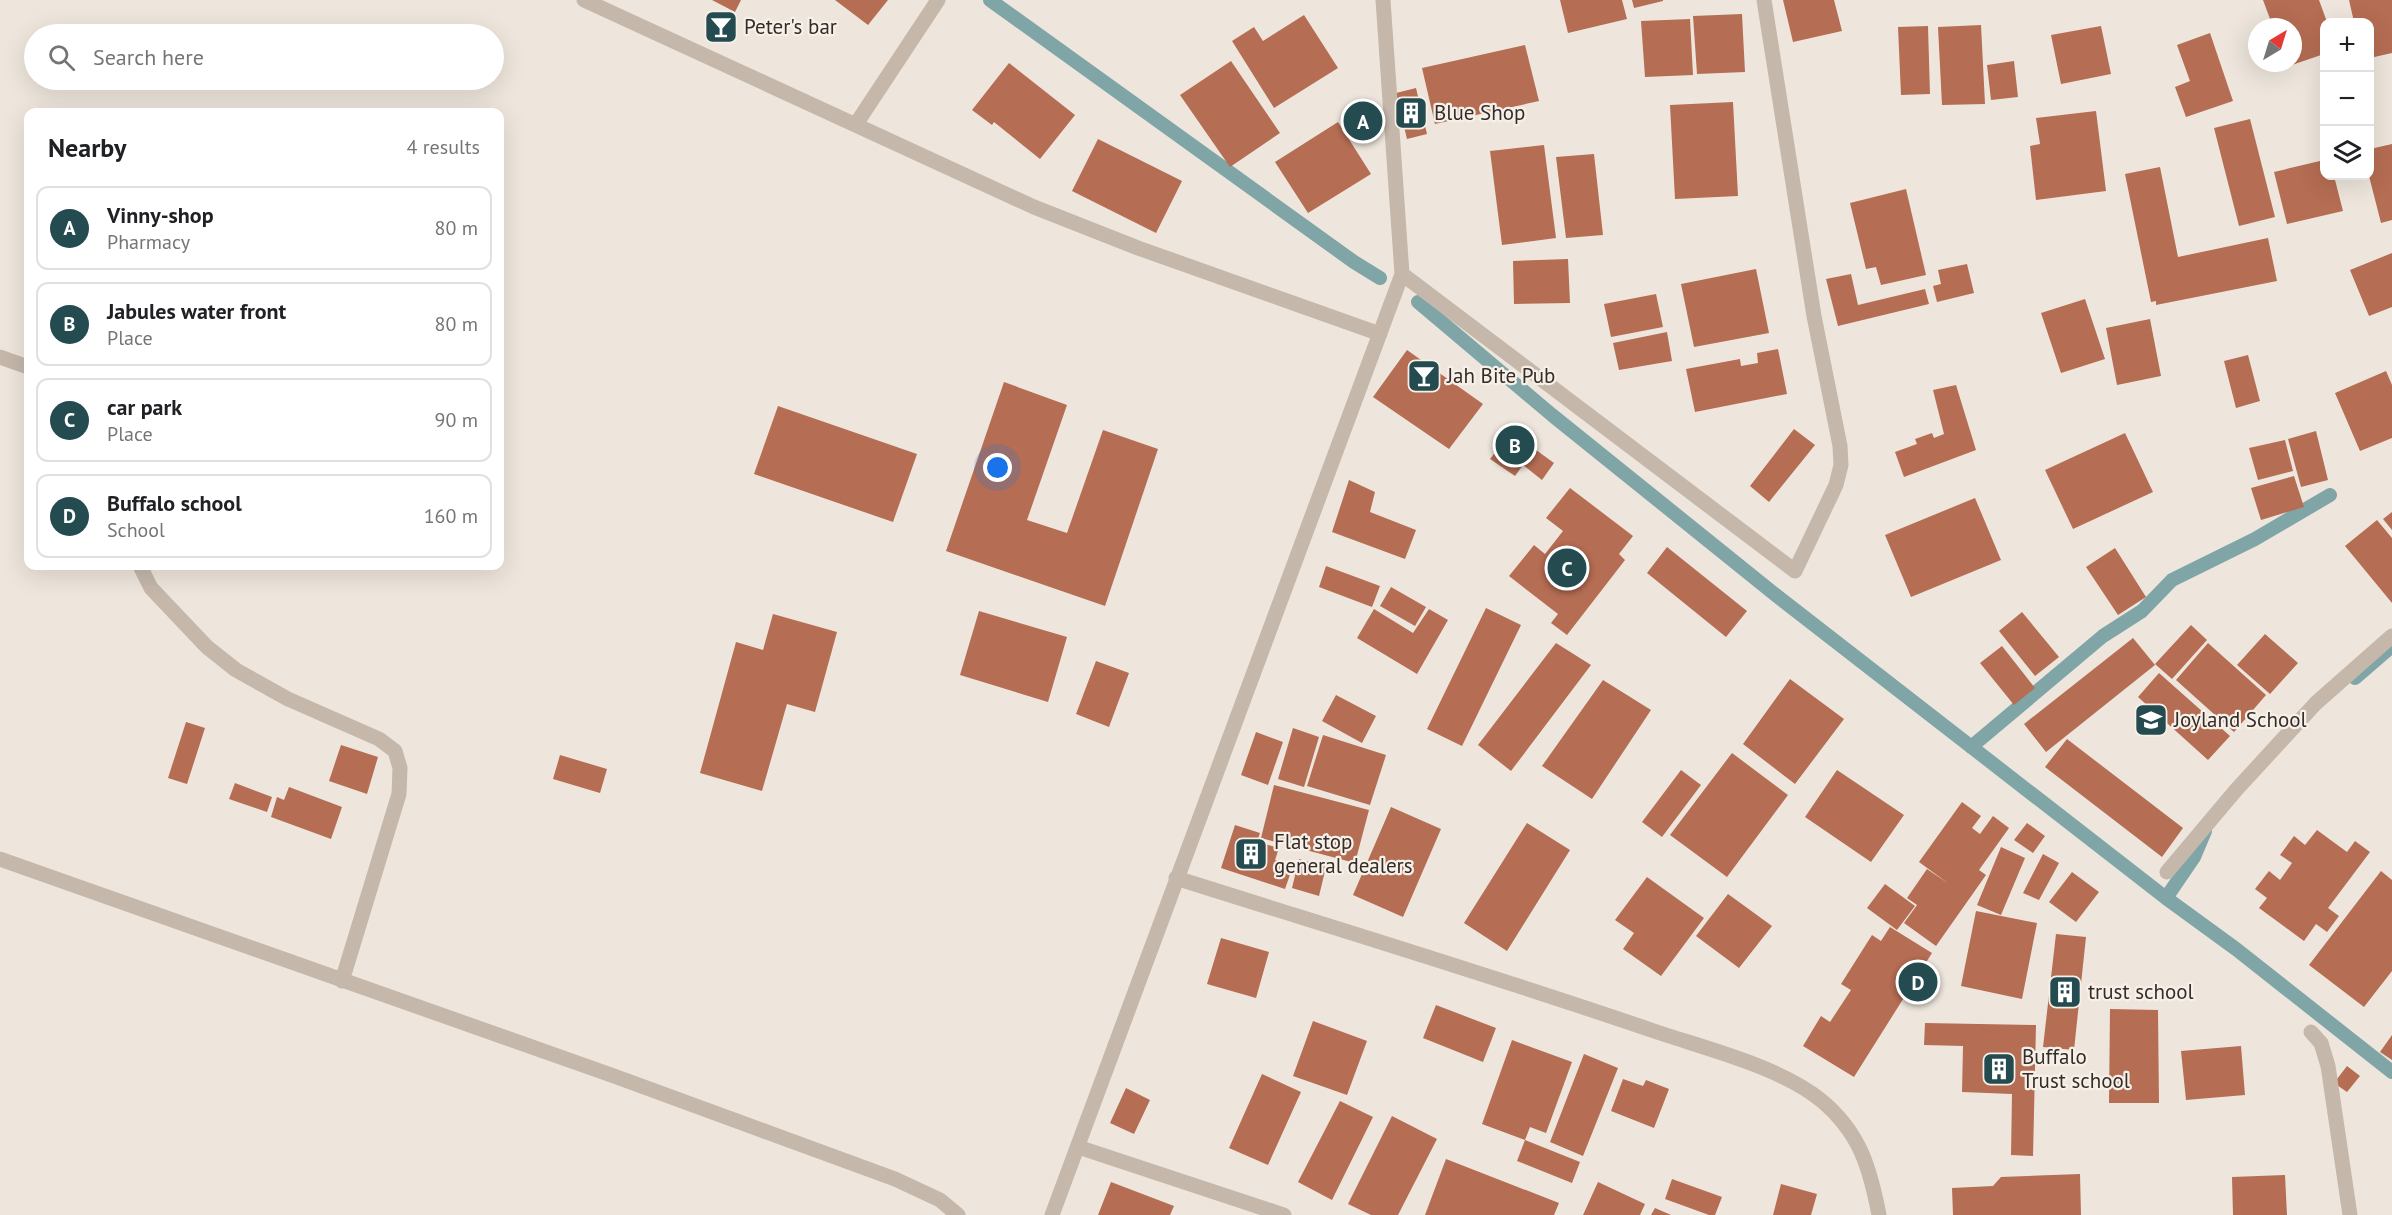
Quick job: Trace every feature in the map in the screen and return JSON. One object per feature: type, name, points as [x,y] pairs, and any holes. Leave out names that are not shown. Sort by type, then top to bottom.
[{"type":"street","points":[[584,0],[1034,207],[1138,248],[1380,334]]},
{"type":"street","points":[[856,124],[938,0]]},
{"type":"street","points":[[1052,1215],[1401,274],[1383,0]]},
{"type":"street","points":[[1401,274],[1795,571],[1836,485],[1841,465],[1840,446],[1814,316],[1764,0]]},
{"type":"street","points":[[0,357],[24,366]]},
{"type":"street","points":[[142,570],[151,588],[207,647],[236,670],[288,699],[379,739],[395,751],[400,768],[399,794],[342,981]]},
{"type":"street","points":[[2167,872],[2316,703],[2392,636]]},
{"type":"street","points":[[0,859],[614,1076],[895,1179],[940,1200],[958,1215]]},
{"type":"street","points":[[1176,878],[1612,1017],[1787,1077],[1822,1101],[1852,1133],[1871,1172],[1879,1215]]},
{"type":"street","points":[[2311,1032],[2321,1043],[2328,1066],[2350,1215]]},
{"type":"street","points":[[1078,1147],[1284,1215]]},
{"type":"building","points":[[712,0],[741,0],[735,12]]},
{"type":"building","points":[[835,0],[888,0],[868,25]]},
{"type":"building","points":[[1560,0],[1622,0],[1627,19],[1568,33]]},
{"type":"building","points":[[1632,0],[1663,0],[1663,1],[1634,8]]},
{"type":"building","points":[[1783,0],[1834,0],[1842,31],[1793,42]]},
{"type":"building","points":[[2263,0],[2319,0],[2326,18],[2320,18],[2320,55],[2302,62],[2302,18],[2270,18]]},
{"type":"building","points":[[2349,0],[2392,0],[2392,53],[2374,57],[2374,18],[2353,18]]},
{"type":"building","points":[[1742,14],[1745,72],[1697,74],[1693,16]]},
{"type":"building","points":[[1304,15],[1338,68],[1274,108],[1232,41],[1254,27],[1263,41]]},
{"type":"building","points":[[1690,19],[1693,75],[1645,77],[1641,21]]},
{"type":"building","points":[[1981,25],[1985,104],[1942,105],[1938,27]]},
{"type":"building","points":[[1928,26],[1930,94],[1901,95],[1898,27]]},
{"type":"building","points":[[2101,26],[2111,74],[2061,84],[2051,35]]},
{"type":"building","points":[[2210,33],[2233,101],[2186,117],[2175,87],[2190,81],[2177,45]]},
{"type":"building","points":[[1525,45],[1539,101],[1435,124],[1422,68]]},
{"type":"building","points":[[1231,61],[1280,133],[1230,167],[1180,95]]},
{"type":"building","points":[[2014,61],[2018,97],[1991,100],[1987,65]]},
{"type":"building","points":[[1009,63],[1075,115],[1040,159],[994,122],[992,125],[972,110]]},
{"type":"building","name":"Blue Shop","points":[[1416,88],[1427,134],[1407,139],[1396,93]]},
{"type":"building","points":[[1733,102],[1738,196],[1675,199],[1670,105]]},
{"type":"building","points":[[2096,111],[2106,191],[2036,200],[2030,146],[2040,144],[2036,118]]},
{"type":"building","points":[[2250,119],[2275,217],[2239,226],[2214,128]]},
{"type":"building","points":[[1338,122],[1371,174],[1308,213],[1275,162]]},
{"type":"building","points":[[1098,139],[1182,181],[1156,233],[1072,191]]},
{"type":"building","points":[[2392,144],[2392,220],[2381,223],[2370,180],[2374,180],[2374,148]]},
{"type":"building","points":[[1544,145],[1556,238],[1502,245],[1490,151]]},
{"type":"building","points":[[1594,154],[1603,235],[1566,238],[1556,157]]},
{"type":"building","points":[[2320,161],[2320,180],[2335,180],[2343,211],[2287,224],[2274,172]]},
{"type":"building","points":[[2160,167],[2178,257],[2268,238],[2277,281],[2156,305],[2156,301],[2151,302],[2125,174]]},
{"type":"building","points":[[1906,189],[1926,275],[1881,285],[1876,267],[1866,269],[1850,203]]},
{"type":"building","points":[[2392,253],[2392,307],[2369,316],[2350,270]]},
{"type":"building","points":[[1568,259],[1570,303],[1514,304],[1513,261]]},
{"type":"building","points":[[1967,264],[1974,293],[1937,302],[1933,286],[1941,284],[1938,270]]},
{"type":"building","points":[[1756,269],[1769,333],[1694,347],[1681,284]]},
{"type":"building","points":[[1851,274],[1858,305],[1925,289],[1929,304],[1838,326],[1826,279]]},
{"type":"building","points":[[1656,294],[1663,327],[1611,337],[1604,304]]},
{"type":"building","points":[[2085,299],[2105,359],[2061,373],[2041,313]]},
{"type":"building","points":[[2150,319],[2161,376],[2117,385],[2106,328]]},
{"type":"building","points":[[1667,332],[1672,361],[1619,370],[1613,343]]},
{"type":"building","points":[[1778,349],[1787,394],[1695,412],[1686,369],[1740,359],[1741,366],[1758,363],[1757,353]]},
{"type":"building","points":[[1407,350],[1483,404],[1449,449],[1373,397]]},
{"type":"building","points":[[2248,355],[2260,401],[2236,408],[2224,361]]},
{"type":"building","points":[[2386,371],[2392,385],[2392,438],[2360,451],[2335,393]]},
{"type":"building","points":[[1004,382],[1067,405],[1027,520],[1067,533],[1103,430],[1158,449],[1105,606],[946,551]]},
{"type":"building","points":[[1956,385],[1976,450],[1904,477],[1895,452],[1917,444],[1915,439],[1932,433],[1934,438],[1944,434],[1933,390]]},
{"type":"building","points":[[778,406],[917,454],[893,522],[754,474]]},
{"type":"building","points":[[1794,429],[1815,445],[1769,502],[1750,486]]},
{"type":"building","points":[[2316,431],[2328,480],[2301,487],[2288,439]]},
{"type":"building","points":[[1511,432],[1554,463],[1542,480],[1523,465],[1515,476],[1490,459]]},
{"type":"building","points":[[2125,433],[2153,492],[2073,529],[2045,470]]},
{"type":"building","points":[[2285,440],[2293,471],[2258,480],[2249,448]]},
{"type":"building","points":[[2294,476],[2304,507],[2261,520],[2251,488]]},
{"type":"building","points":[[1349,480],[1375,492],[1370,512],[1416,530],[1405,559],[1332,532]]},
{"type":"building","points":[[1570,488],[1633,536],[1619,554],[1625,560],[1567,635],[1551,623],[1558,614],[1509,576],[1534,545],[1545,554],[1563,531],[1546,518]]},
{"type":"building","points":[[1975,498],[2001,560],[1911,597],[1885,535]]},
{"type":"building","points":[[2392,512],[2392,530],[2383,519]]},
{"type":"building","points":[[2377,520],[2392,538],[2392,603],[2345,546]]},
{"type":"building","points":[[1667,547],[1747,611],[1726,637],[1647,573]]},
{"type":"building","points":[[2115,548],[2146,597],[2118,615],[2086,567]]},
{"type":"building","points":[[1326,566],[1380,586],[1372,607],[1319,587]]},
{"type":"building","points":[[1391,587],[1426,607],[1415,626],[1380,606]]},
{"type":"building","points":[[1486,608],[1521,625],[1462,746],[1427,729]]},
{"type":"building","points":[[1374,609],[1413,633],[1429,609],[1448,620],[1417,674],[1357,638]]},
{"type":"building","points":[[979,611],[1067,637],[1048,702],[960,675]]},
{"type":"building","points":[[2022,612],[2059,657],[2035,676],[1999,631]]},
{"type":"building","points":[[773,614],[837,632],[815,712],[787,704],[762,791],[700,773],[736,642],[763,650]]},
{"type":"building","points":[[2191,625],[2207,640],[2172,679],[2155,664]]},
{"type":"building","points":[[2265,634],[2298,663],[2270,694],[2237,665]]},
{"type":"building","points":[[2133,638],[2155,665],[2046,752],[2024,724]]},
{"type":"building","points":[[1556,643],[1591,665],[1511,771],[1478,745]]},
{"type":"building","points":[[2208,643],[2266,695],[2234,732],[2176,680]]},
{"type":"building","points":[[2002,646],[2035,688],[2014,705],[1980,663]]},
{"type":"building","points":[[1096,661],[1129,673],[1109,727],[1076,714]]},
{"type":"building","name":"Joyland School","points":[[2159,673],[2230,736],[2208,760],[2138,697]]},
{"type":"building","points":[[1790,679],[1844,719],[1795,784],[1743,744]]},
{"type":"building","points":[[1603,680],[1651,710],[1592,799],[1542,766]]},
{"type":"building","points":[[1336,695],[1376,716],[1362,743],[1322,721]]},
{"type":"building","points":[[186,722],[205,728],[187,784],[168,778]]},
{"type":"building","points":[[1293,728],[1319,737],[1304,787],[1278,779]]},
{"type":"building","points":[[1256,732],[1283,742],[1268,785],[1241,775]]},
{"type":"building","points":[[1323,735],[1386,755],[1370,805],[1307,786]]},
{"type":"building","points":[[2067,739],[2183,828],[2162,857],[2045,767]]},
{"type":"building","points":[[341,745],[378,757],[367,794],[329,781]]},
{"type":"building","points":[[1732,753],[1788,795],[1727,877],[1670,835]]},
{"type":"building","points":[[560,755],[607,769],[600,793],[553,779]]},
{"type":"building","points":[[1681,770],[1701,785],[1662,837],[1642,822]]},
{"type":"building","points":[[1837,770],[1904,815],[1871,862],[1805,817]]},
{"type":"building","points":[[235,783],[272,797],[267,812],[229,799]]},
{"type":"building","points":[[1274,785],[1369,810],[1355,863],[1261,838]]},
{"type":"building","points":[[289,787],[342,807],[331,839],[271,817],[277,797],[284,800]]},
{"type":"building","points":[[1962,802],[1981,816],[1972,828],[1980,834],[1993,816],[2009,828],[1979,870],[1986,875],[1936,946],[1904,923],[1917,905],[1907,898],[1927,869],[1949,884],[1919,862]]},
{"type":"building","points":[[1391,807],[1441,829],[1403,917],[1353,895]]},
{"type":"building","points":[[1527,823],[1570,850],[1507,951],[1464,923]]},
{"type":"building","points":[[2027,823],[2045,836],[2033,853],[2014,840]]},
{"type":"building","name":"Flat stop general dealers","points":[[1235,825],[1260,833],[1257,842],[1279,848],[1275,860],[1293,866],[1285,889],[1221,868]]},
{"type":"building","points":[[2317,830],[2347,852],[2355,841],[2370,852],[2328,908],[2339,916],[2327,932],[2316,924],[2304,941],[2259,908],[2267,898],[2255,889],[2269,871],[2280,880],[2292,863],[2280,855],[2294,836],[2305,845]]},
{"type":"building","points":[[2001,847],[2025,858],[2001,915],[1977,905]]},
{"type":"building","points":[[2043,854],[2059,863],[2039,900],[2023,893]]},
{"type":"building","points":[[1299,859],[1326,867],[1319,896],[1292,888]]},
{"type":"building","points":[[2381,871],[2392,880],[2392,971],[2364,1007],[2309,965]]},
{"type":"building","points":[[2072,872],[2099,892],[2076,922],[2049,902]]},
{"type":"building","points":[[1647,877],[1704,918],[1661,976],[1623,949],[1634,933],[1615,920]]},
{"type":"building","points":[[1885,884],[1915,906],[1897,930],[1867,908]]},
{"type":"building","points":[[1728,894],[1772,926],[1739,968],[1696,936]]},
{"type":"building","points":[[1976,911],[2037,923],[2022,999],[1961,986]]},
{"type":"building","points":[[1890,927],[1932,953],[1854,1077],[1803,1046],[1821,1016],[1830,1022],[1851,990],[1841,984],[1872,935],[1881,941]]},
{"type":"building","name":"trust school","points":[[2056,934],[2086,937],[2074,1050],[2043,1047]]},
{"type":"building","points":[[1221,938],[1269,952],[1256,998],[1207,984]]},
{"type":"building","points":[[1436,1005],[1496,1028],[1483,1062],[1423,1038]]},
{"type":"building","points":[[2110,1009],[2158,1010],[2159,1103],[2109,1103]]},
{"type":"building","points":[[1313,1021],[1367,1041],[1347,1095],[1293,1076]]},
{"type":"building","name":"Buffalo Trust school","points":[[1925,1023],[2036,1025],[2033,1156],[2011,1155],[2012,1094],[1962,1092],[1963,1046],[1924,1045]]},
{"type":"building","points":[[2392,1035],[2392,1060],[2380,1052]]},
{"type":"building","points":[[1512,1040],[1572,1062],[1546,1133],[1530,1127],[1525,1140],[1482,1124]]},
{"type":"building","points":[[2241,1046],[2245,1095],[2186,1100],[2181,1051]]},
{"type":"building","points":[[1584,1054],[1618,1068],[1583,1156],[1550,1142]]},
{"type":"building","points":[[2347,1066],[2360,1076],[2347,1092],[2334,1083]]},
{"type":"building","points":[[1262,1074],[1301,1092],[1268,1165],[1229,1148]]},
{"type":"building","points":[[1623,1079],[1643,1086],[1646,1080],[1669,1089],[1654,1128],[1611,1111]]},
{"type":"building","points":[[1126,1088],[1150,1100],[1134,1134],[1110,1123]]},
{"type":"building","points":[[1340,1101],[1373,1117],[1332,1200],[1298,1182]]},
{"type":"building","points":[[1392,1116],[1437,1139],[1398,1215],[1371,1215],[1348,1204]]},
{"type":"building","points":[[1525,1140],[1580,1162],[1572,1183],[1517,1161]]},
{"type":"building","points":[[1446,1159],[1559,1203],[1554,1215],[1425,1215]]},
{"type":"building","points":[[2080,1174],[2081,1215],[1953,1215],[1952,1188],[1993,1186],[2001,1177]]},
{"type":"building","points":[[2285,1175],[2287,1215],[2233,1215],[2232,1177]]},
{"type":"building","points":[[1672,1179],[1722,1197],[1715,1215],[1709,1215],[1665,1199]]},
{"type":"building","points":[[1111,1182],[1174,1206],[1170,1215],[1098,1215]]},
{"type":"building","points":[[1598,1182],[1645,1204],[1640,1215],[1583,1215]]},
{"type":"building","points":[[1781,1184],[1817,1194],[1811,1215],[1773,1215]]},
{"type":"building","points":[[1655,1208],[1671,1215],[1651,1215]]},
{"type":"waterway","points":[[990,0],[1354,262],[1380,278]]},
{"type":"waterway","points":[[1418,302],[1552,415],[1777,596],[2392,1072]]},
{"type":"waterway","points":[[1971,747],[2103,636],[2142,611],[2172,580],[2255,539],[2330,495]]},
{"type":"waterway","points":[[2355,678],[2392,646]]},
{"type":"waterway","points":[[2166,898],[2194,857],[2205,831]]},
{"type":"place","name":"Peter's bar","points":[[721,27]]},
{"type":"place","name":"Blue Shop","points":[[1411,113]]},
{"type":"place","name":"Vinny-shop","points":[[1363,121]]},
{"type":"place","name":"Jah Bite Pub","points":[[1424,376]]},
{"type":"place","name":"Jabules water front","points":[[1515,445]]},
{"type":"place","name":"car park","points":[[1567,568]]},
{"type":"place","name":"Joyland School","points":[[2151,720]]},
{"type":"place","name":"Flat stop general dealers","points":[[1251,854]]},
{"type":"place","name":"Buffalo school","points":[[1918,982]]},
{"type":"place","name":"trust school","points":[[2065,992]]},
{"type":"place","name":"Buffalo Trust school","points":[[1999,1069]]}]
